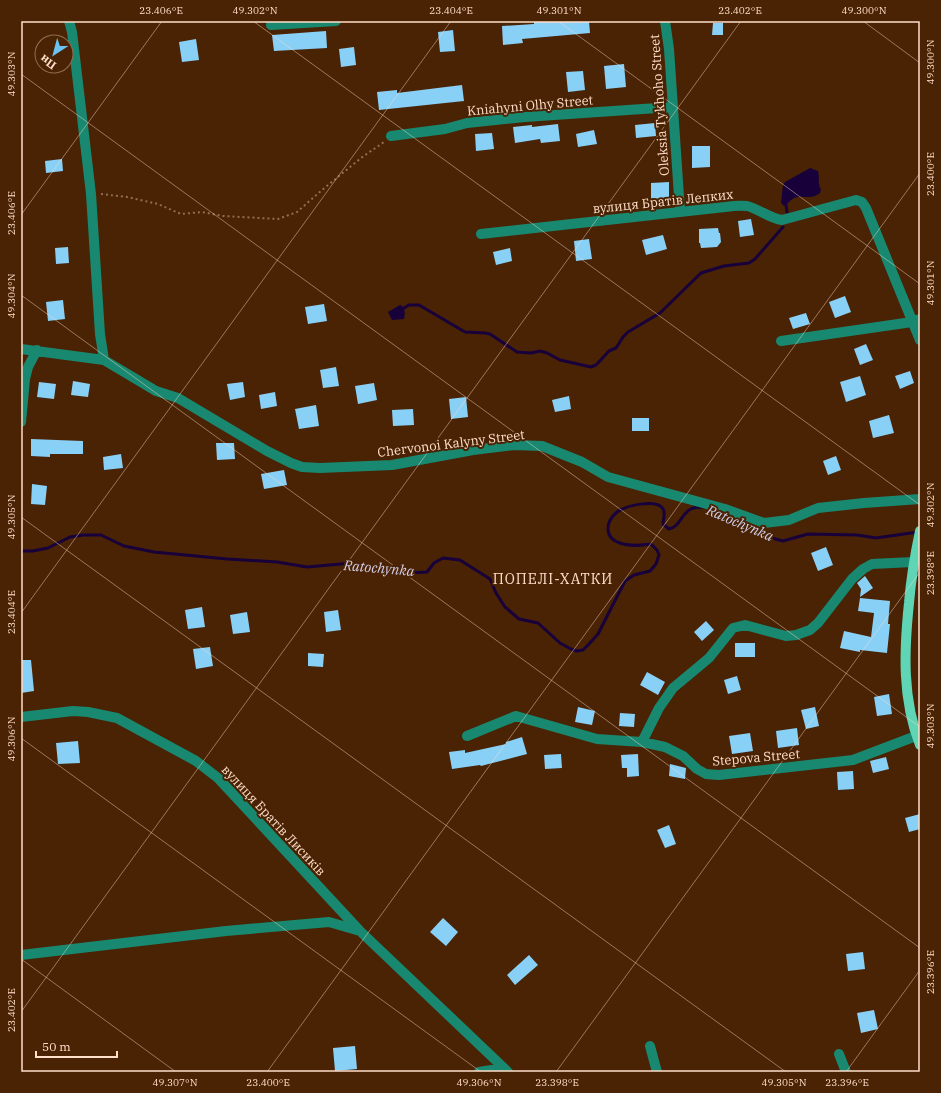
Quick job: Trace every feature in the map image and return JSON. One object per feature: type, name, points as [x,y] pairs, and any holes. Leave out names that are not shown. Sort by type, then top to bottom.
[{"type":"main road","points":[[918,740],[909,705],[905,675],[905,636],[913,562],[920,531]]},
{"type":"street","points":[[69,21],[72,32],[91,194],[100,334],[104,360]]},
{"type":"street","points":[[271,26],[336,21]]},
{"type":"street","name":"Oleksia Tykhoho Street","points":[[665,21],[669,49],[680,211]]},
{"type":"street","name":"Kniahyni Olhy Street","points":[[391,136],[445,129],[467,123],[533,116],[672,107]]},
{"type":"street","name":"вулиця Братів Лепких","points":[[481,234],[680,211],[745,206],[773,218],[782,220],[856,200],[862,202],[866,208],[916,321],[920,340]]},
{"type":"street","points":[[781,341],[916,321]]},
{"type":"street","name":"Chervonoi Kalyny Street","points":[[21,349],[104,360],[156,391],[178,398],[267,451],[302,467],[320,468],[392,465],[480,450],[514,446],[542,446],[582,462],[608,477],[725,509],[764,523],[789,520],[818,508],[920,499]]},
{"type":"street","points":[[21,422],[25,379],[28,366],[37,350]]},
{"type":"street","points":[[642,742],[659,708],[673,688],[709,658],[733,628],[745,624],[786,636],[796,635],[810,630],[852,579],[863,569],[872,564],[913,562]]},
{"type":"street","name":"вулиця Братів Лисиків","points":[[21,717],[73,711],[88,712],[117,718],[196,761],[218,778],[360,931],[506,1070]]},
{"type":"street","name":"Stepova Street","points":[[467,736],[516,716],[597,739],[642,742],[665,747],[683,756],[697,769],[706,774],[719,775],[853,760],[918,740]]},
{"type":"street","name":"вулиця Братів Лисиків","points":[[21,955],[226,931],[329,922],[360,931]]},
{"type":"street","points":[[650,1046],[657,1072]]},
{"type":"street","points":[[839,1054],[846,1072]]},
{"type":"street","points":[[479,1072],[506,1070]]},
{"type":"path","points":[[91,194],[106,194],[146,201],[158,204],[180,214],[202,212],[223,216],[278,219],[297,212],[361,158],[391,136]]},
{"type":"shaded area","points":[[810,168],[818,171],[819,185],[821,189],[820,193],[813,197],[794,198],[784,206],[781,203],[783,185],[785,182]]},
{"type":"shaded area","points":[[400,305],[404,309],[404,319],[392,320],[388,312]]},
{"type":"building","points":[[534,21],[589,21],[590,33],[522,39],[523,43],[503,45],[502,26],[534,24]]},
{"type":"building","points":[[713,23],[723,23],[723,35],[712,35]]},
{"type":"building","points":[[453,30],[455,51],[440,52],[438,32]]},
{"type":"building","points":[[326,31],[327,48],[274,51],[272,35]]},
{"type":"building","points":[[196,39],[199,60],[182,62],[179,42]]},
{"type":"building","points":[[354,47],[356,65],[341,67],[339,49]]},
{"type":"building","points":[[624,64],[626,87],[606,89],[604,66]]},
{"type":"building","points":[[583,71],[585,90],[568,92],[566,72]]},
{"type":"building","points":[[462,85],[464,101],[379,110],[377,92],[397,90],[397,93]]},
{"type":"building","points":[[655,123],[656,136],[636,138],[635,125]]},
{"type":"building","points":[[558,124],[560,141],[541,143],[540,139],[515,143],[513,127],[532,125],[532,127]]},
{"type":"building","points":[[594,130],[597,144],[578,147],[576,134]]},
{"type":"building","points":[[492,133],[494,149],[476,151],[475,134]]},
{"type":"building","points":[[692,146],[710,146],[710,167],[692,168]]},
{"type":"building","points":[[62,159],[63,171],[46,173],[45,161]]},
{"type":"building","points":[[669,182],[669,198],[651,199],[651,183]]},
{"type":"building","points":[[751,219],[754,235],[740,237],[738,221]]},
{"type":"building","points":[[718,228],[721,242],[717,247],[701,248],[699,243],[699,229]]},
{"type":"building","points":[[663,235],[667,249],[646,255],[642,240]]},
{"type":"building","points":[[589,239],[592,259],[576,261],[574,241]]},
{"type":"building","points":[[68,247],[69,263],[56,264],[55,248]]},
{"type":"building","points":[[510,248],[512,261],[496,265],[493,252]]},
{"type":"building","points":[[845,296],[851,312],[835,318],[829,302]]},
{"type":"building","points":[[63,300],[65,319],[48,321],[46,302]]},
{"type":"building","points":[[324,304],[327,321],[308,324],[305,307]]},
{"type":"building","points":[[806,313],[810,324],[793,329],[789,318]]},
{"type":"building","points":[[866,344],[873,360],[860,365],[854,349]]},
{"type":"building","points":[[336,367],[339,386],[323,388],[320,370]]},
{"type":"building","points":[[910,371],[914,383],[900,389],[895,376]]},
{"type":"building","points":[[860,376],[866,395],[846,402],[840,382]]},
{"type":"building","points":[[73,381],[90,384],[88,397],[71,395]]},
{"type":"building","points":[[39,382],[56,384],[54,399],[37,397]]},
{"type":"building","points":[[243,382],[245,397],[230,400],[227,384]]},
{"type":"building","points":[[374,383],[377,400],[358,404],[355,386]]},
{"type":"building","points":[[275,392],[277,406],[261,409],[259,395]]},
{"type":"building","points":[[569,396],[571,409],[555,412],[552,400]]},
{"type":"building","points":[[466,397],[468,417],[451,419],[449,399]]},
{"type":"building","points":[[316,405],[319,426],[299,429],[295,409]]},
{"type":"building","points":[[413,409],[414,425],[393,426],[392,410]]},
{"type":"building","points":[[889,415],[894,433],[873,438],[869,421]]},
{"type":"building","points":[[632,418],[649,418],[649,431],[632,431]]},
{"type":"building","points":[[31,439],[83,441],[83,454],[50,454],[50,457],[31,456]]},
{"type":"building","points":[[216,443],[234,443],[235,459],[217,460]]},
{"type":"building","points":[[121,454],[123,468],[104,470],[103,457]]},
{"type":"building","points":[[836,456],[841,470],[828,475],[823,461]]},
{"type":"building","points":[[284,470],[287,485],[264,489],[261,474]]},
{"type":"building","points":[[32,484],[47,486],[45,505],[31,504]]},
{"type":"building","points":[[826,547],[833,565],[818,571],[811,553]]},
{"type":"building","points":[[865,576],[873,588],[860,597],[861,589],[857,583]]},
{"type":"building","points":[[860,598],[890,601],[888,624],[890,624],[887,653],[860,650],[860,652],[840,648],[844,631],[871,637],[874,613],[858,611]]},
{"type":"building","points":[[202,607],[205,627],[188,629],[185,610]]},
{"type":"building","points":[[338,610],[341,630],[326,632],[324,612]]},
{"type":"building","points":[[247,612],[250,632],[233,634],[230,615]]},
{"type":"building","points":[[706,621],[714,630],[702,641],[694,632]]},
{"type":"building","points":[[735,643],[755,643],[755,657],[735,657]]},
{"type":"building","points":[[210,647],[213,666],[196,669],[193,649]]},
{"type":"building","points":[[308,653],[324,654],[323,667],[308,666]]},
{"type":"building","points":[[21,660],[31,660],[34,691],[21,693]]},
{"type":"building","points":[[647,672],[665,682],[658,695],[640,685]]},
{"type":"building","points":[[737,676],[741,690],[728,694],[724,680]]},
{"type":"building","points":[[889,694],[892,714],[877,716],[874,697]]},
{"type":"building","points":[[578,707],[595,711],[592,725],[575,722]]},
{"type":"building","points":[[815,707],[819,726],[806,729],[801,710]]},
{"type":"building","points":[[620,713],[635,714],[634,727],[619,726]]},
{"type":"building","points":[[797,728],[799,745],[778,748],[776,731]]},
{"type":"building","points":[[750,733],[753,751],[732,754],[729,736]]},
{"type":"building","points":[[522,737],[527,754],[481,766],[452,769],[449,752],[465,750],[465,753],[506,744],[506,742]]},
{"type":"building","points":[[78,741],[80,763],[58,764],[56,743]]},
{"type":"building","points":[[561,754],[562,768],[545,769],[544,755]]},
{"type":"building","points":[[638,754],[639,776],[627,777],[627,768],[622,768],[621,755]]},
{"type":"building","points":[[886,757],[889,769],[873,773],[870,761]]},
{"type":"building","points":[[670,764],[686,768],[685,779],[669,776]]},
{"type":"building","points":[[853,771],[854,789],[838,790],[837,772]]},
{"type":"building","points":[[920,814],[920,829],[909,832],[905,818]]},
{"type":"building","points":[[669,825],[676,844],[665,848],[657,830]]},
{"type":"building","points":[[443,918],[458,932],[446,946],[430,932]]},
{"type":"building","points":[[863,952],[865,969],[848,971],[846,954]]},
{"type":"building","points":[[529,955],[538,965],[515,985],[507,975]]},
{"type":"building","points":[[874,1010],[878,1029],[861,1033],[857,1013]]},
{"type":"building","points":[[355,1046],[357,1069],[335,1071],[333,1048]]},
{"type":"waterway","points":[[786,205],[787,212]]},
{"type":"waterway","points":[[404,308],[409,305],[419,305],[465,332],[490,334],[517,352],[531,353],[540,351],[560,360],[591,367],[596,365],[609,351],[616,348],[628,332],[660,313],[701,273],[724,266],[749,263],[755,259],[783,227]]},
{"type":"waterway","name":"Ratochynka","points":[[21,551],[33,551],[48,548],[70,537],[101,535],[124,546],[154,552],[277,562],[307,567],[352,563],[408,573],[427,572],[434,563],[443,558],[460,560],[490,579],[496,593],[505,607],[519,619],[538,623],[560,643],[577,651],[583,650],[598,634],[625,581],[634,575],[650,571],[656,564],[659,555],[657,550],[651,544],[628,545],[615,541],[609,534],[608,529],[608,525],[613,516],[617,512],[627,507],[641,504],[654,504],[663,509],[663,524],[669,529],[676,526],[691,509],[695,507],[704,507]]},
{"type":"waterway","name":"Ratochynka","points":[[711,510],[733,523],[764,536],[783,541],[808,534],[857,535],[876,538],[918,532]]},
{"type":"district","name":"ПОПЕЛІ-ХАТКИ","points":[[553,579]]}]
